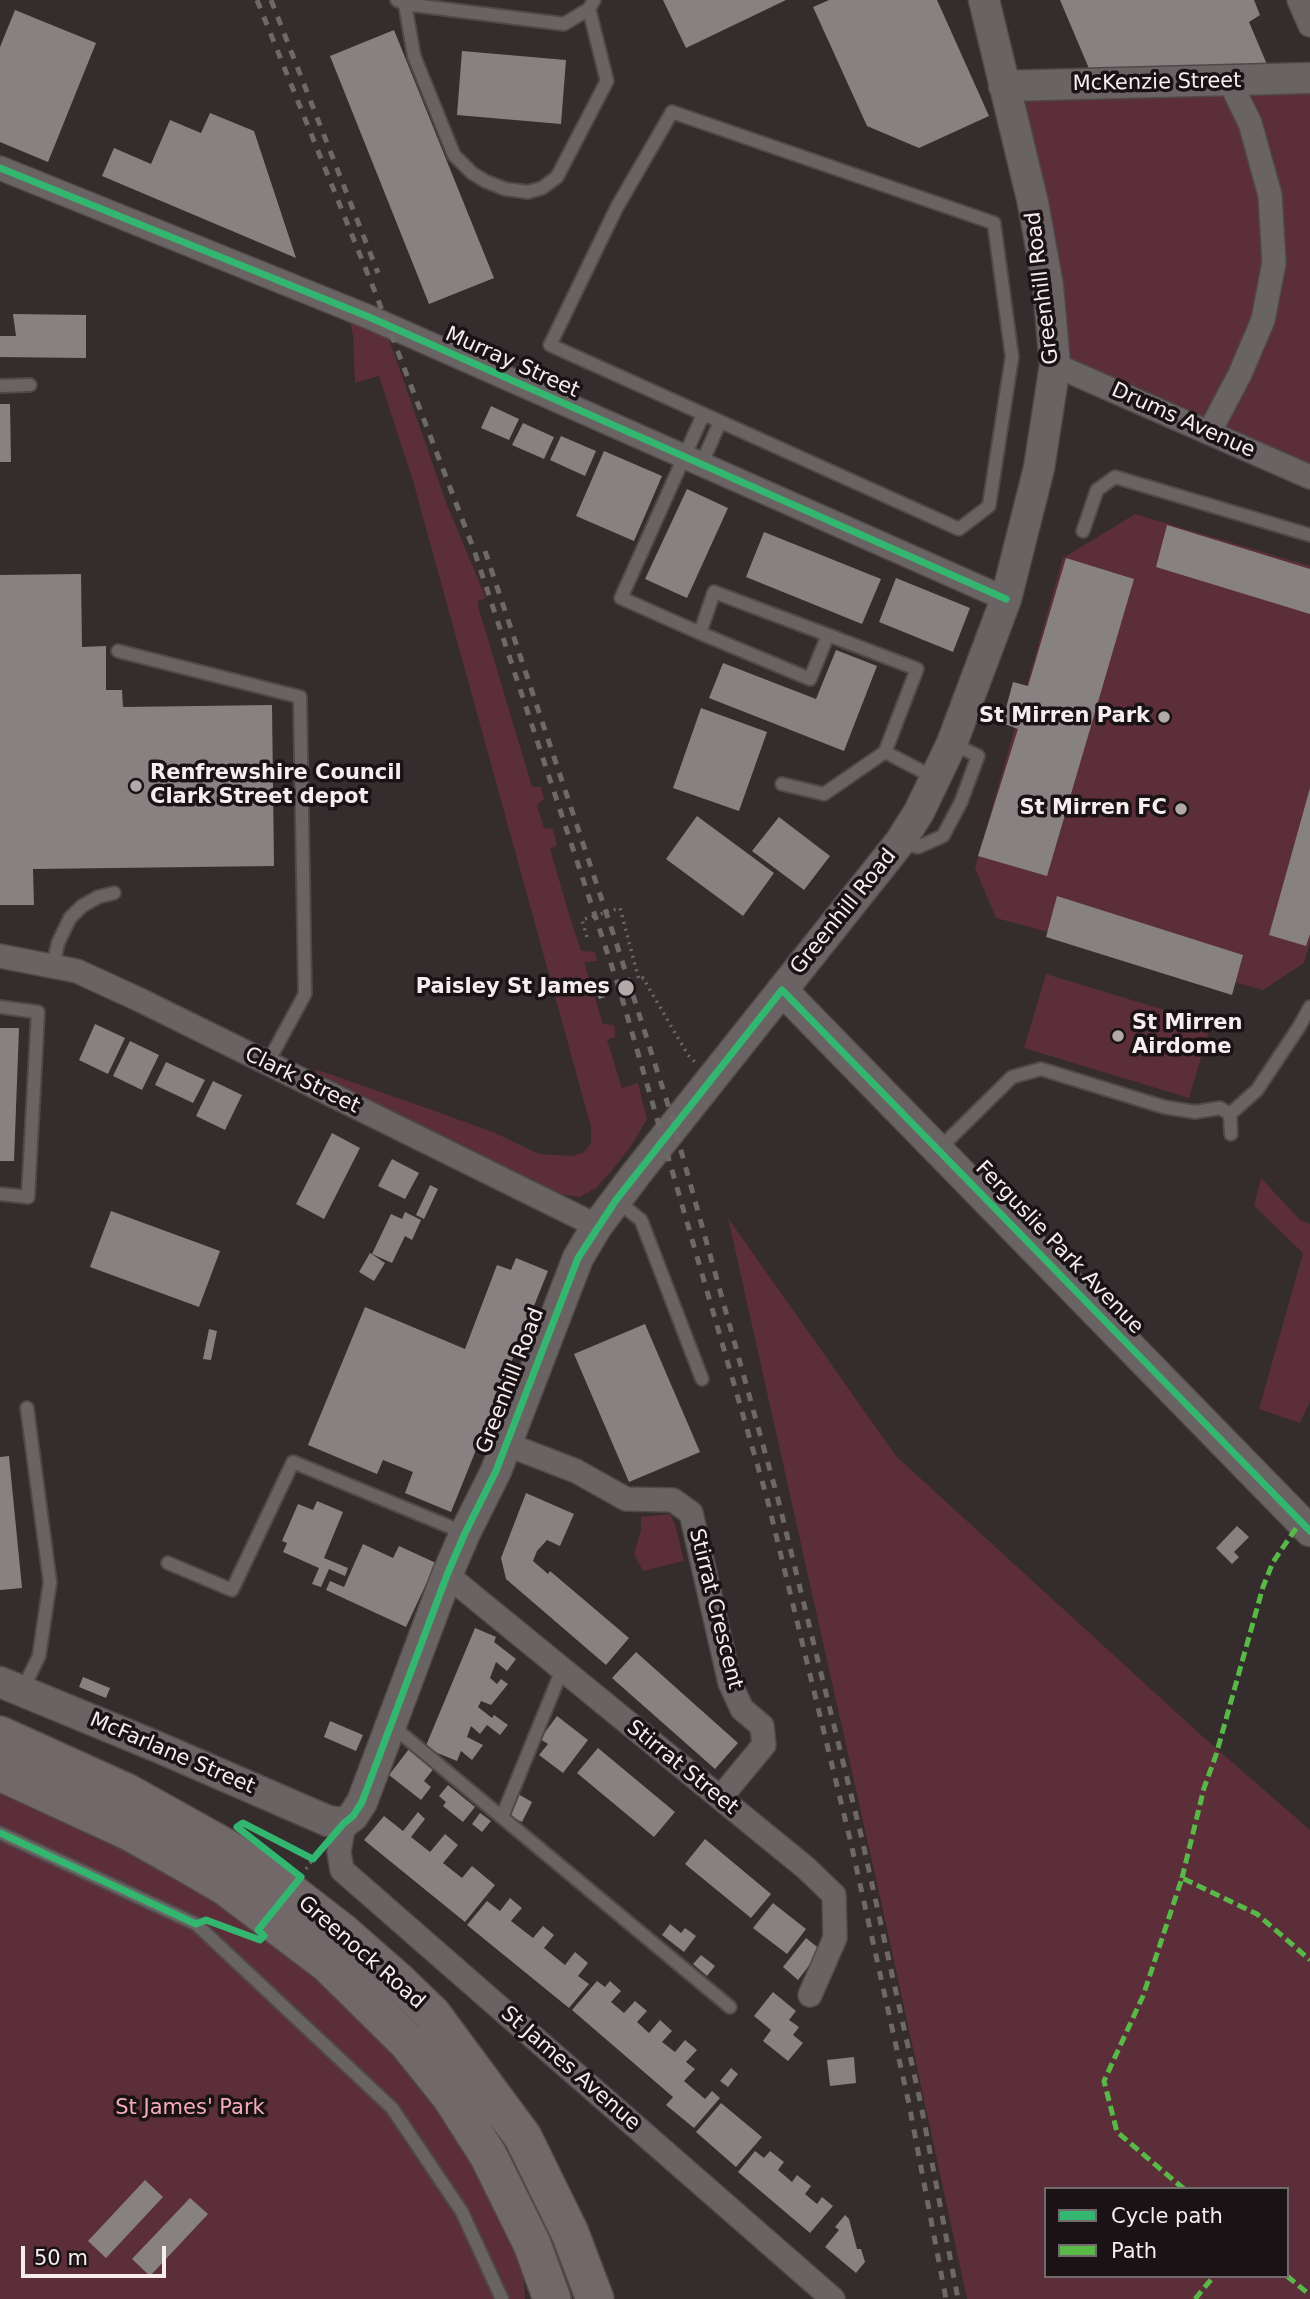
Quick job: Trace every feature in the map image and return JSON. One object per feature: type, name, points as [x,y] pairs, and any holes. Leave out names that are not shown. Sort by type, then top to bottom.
[{"type":"main road","name":"Greenock Road","points":[[0,1735],[126,1792],[228,1849],[289,1891],[400,1983],[432,2014],[523,2137],[570,2233],[595,2299]]},
{"type":"main road","name":"Greenock Road","points":[[0,1772],[130,1832],[183,1861],[226,1887],[328,1964],[407,2042],[451,2097],[488,2155],[527,2233],[552,2299]]},
{"type":"street","name":"Greenhill Road","points":[[344,1823],[353,1816],[362,1802],[447,1576],[496,1471],[578,1258],[616,1200],[900,842],[919,812],[952,743],[1006,599],[1039,468],[1055,365],[1048,286],[1033,203],[984,0]]},
{"type":"street","points":[[1299,0],[1310,25]]},
{"type":"street","name":"McKenzie Street","points":[[1003,86],[1310,78]]},
{"type":"street","points":[[1209,433],[1241,373],[1263,320],[1274,263],[1270,195],[1250,123],[1230,82]]},
{"type":"street","name":"Murray Street","points":[[0,168],[369,317],[1006,599]]},
{"type":"street","name":"Drums Avenue","points":[[1055,365],[1310,477]]},
{"type":"street","name":"Clark Street","points":[[0,956],[77,971],[597,1226]]},
{"type":"street","name":"Ferguslie Park Avenue","points":[[782,990],[1310,1531]]},
{"type":"street","name":"Stirrat Crescent","points":[[506,1444],[576,1471],[626,1499],[673,1500],[691,1513],[730,1682],[742,1709],[762,1726],[764,1745],[720,1798]]},
{"type":"street","name":"Stirrat Street","points":[[447,1576],[806,1868],[834,1895],[835,1938],[810,1995]]},
{"type":"street","name":"McFarlane Street","points":[[11,1686],[328,1821],[344,1823]]},
{"type":"street","name":"St James Avenue","points":[[344,1823],[339,1852],[342,1870],[833,2299]]},
{"type":"lane","points":[[401,2],[564,24],[592,5],[607,81],[557,177],[542,188],[528,192],[505,190],[472,173],[454,155],[414,56],[401,2]]},
{"type":"lane","points":[[671,112],[994,223],[1012,357],[989,506],[959,529],[720,422],[550,345],[617,206],[671,112]]},
{"type":"lane","points":[[0,386],[30,385]]},
{"type":"lane","points":[[692,461],[703,415]]},
{"type":"lane","points":[[720,422],[692,461],[621,598],[810,679],[828,635]]},
{"type":"lane","points":[[1083,531],[1097,490],[1115,477],[1310,535]]},
{"type":"lane","points":[[700,633],[715,592],[916,669],[885,752],[824,794],[782,784]]},
{"type":"lane","points":[[118,651],[300,697],[305,994],[267,1064]]},
{"type":"lane","points":[[900,842],[918,847],[943,836],[961,802],[978,756],[952,743]]},
{"type":"lane","points":[[885,752],[936,778]]},
{"type":"lane","points":[[53,967],[58,943],[70,918],[82,906],[98,897],[114,894]]},
{"type":"lane","points":[[0,1007],[38,1012],[28,1197],[0,1194]]},
{"type":"lane","points":[[1230,1114],[1256,1090],[1310,1007]]},
{"type":"lane","points":[[939,1149],[1012,1077],[1041,1069],[1164,1107],[1195,1112],[1220,1108],[1230,1114]]},
{"type":"lane","points":[[1230,1114],[1231,1134]]},
{"type":"lane","points":[[616,1200],[641,1220],[702,1379]]},
{"type":"lane","points":[[11,1686],[39,1656],[50,1583],[27,1409]]},
{"type":"lane","points":[[168,1563],[232,1590],[293,1462],[465,1533]]},
{"type":"lane","points":[[502,1817],[562,1670]]},
{"type":"lane","points":[[391,1725],[730,2007]]},
{"type":"lane","points":[[0,1833],[196,1924],[392,2108],[462,2213],[502,2299]]},
{"type":"path","points":[[587,937],[582,920],[620,908],[639,980],[643,978],[688,1055]]},
{"type":"path","points":[[301,1853],[313,1859],[344,1823]]},
{"type":"green space","points":[[1310,90],[1310,469],[1062,361],[1067,309],[1016,95]]},
{"type":"green space","points":[[350,322],[357,322],[389,339],[447,505],[486,598],[478,601],[478,606],[532,787],[541,787],[544,799],[537,805],[544,828],[553,829],[557,845],[550,849],[569,914],[581,951],[595,952],[597,961],[584,962],[603,1024],[613,1025],[615,1028],[615,1037],[607,1040],[622,1088],[638,1083],[647,1119],[614,1168],[596,1188],[580,1197],[564,1195],[311,1074],[318,1070],[493,1132],[539,1154],[573,1156],[584,1152],[591,1143],[591,1127],[413,481],[379,376],[355,383]]},
{"type":"green space","name":"St Mirren Park","points":[[1135,514],[1310,566],[1310,943],[1304,963],[1263,990],[996,918],[975,868],[1063,558]]},
{"type":"green space","name":"St Mirren Airdome","points":[[1046,974],[1211,1024],[1189,1098],[1024,1048]]},
{"type":"green space","points":[[1261,1178],[1300,1220],[1310,1224],[1310,1402],[1300,1423],[1259,1409],[1303,1253],[1254,1206]]},
{"type":"green space","points":[[728,1218],[896,1456],[1201,1735],[1310,1830],[1310,2299],[967,2299]]},
{"type":"green space","points":[[670,1514],[684,1561],[643,1571],[634,1554],[641,1530],[641,1517]]},
{"type":"green space","name":"St James' Park","points":[[0,1786],[172,1868],[349,1997],[462,2136],[522,2249],[525,2299],[0,2299]]},
{"type":"building","points":[[663,0],[786,0],[686,48]]},
{"type":"building","points":[[829,0],[937,0],[989,116],[919,148],[867,126],[813,7]]},
{"type":"building","points":[[1060,0],[1254,0],[1260,15],[1249,22],[1271,74],[1093,78]]},
{"type":"building","points":[[15,10],[96,43],[48,162],[0,142],[0,47]]},
{"type":"building","points":[[394,30],[494,278],[429,304],[330,56]]},
{"type":"building","points":[[462,51],[566,60],[561,124],[457,115]]},
{"type":"building","points":[[210,113],[254,131],[296,258],[102,176],[114,148],[151,164],[170,120],[201,133]]},
{"type":"building","points":[[13,314],[86,315],[86,358],[0,357],[0,336],[16,336]]},
{"type":"building","points":[[0,404],[10,404],[11,462],[0,462]]},
{"type":"building","points":[[491,406],[519,419],[509,440],[481,428]]},
{"type":"building","points":[[523,423],[554,437],[544,459],[512,445]]},
{"type":"building","points":[[561,436],[596,451],[585,476],[550,460]]},
{"type":"building","points":[[604,451],[662,476],[634,541],[576,516]]},
{"type":"building","points":[[687,489],[728,508],[687,598],[645,579]]},
{"type":"building","points":[[1167,525],[1310,569],[1310,614],[1156,567]]},
{"type":"building","points":[[764,532],[881,579],[862,624],[746,577]]},
{"type":"building","points":[[1066,558],[1134,579],[1047,876],[978,856],[1018,729],[1002,723],[1013,682],[1028,686]]},
{"type":"building","name":"Renfrewshire Council Clark Street depot","points":[[81,574],[82,647],[106,646],[106,690],[122,690],[123,707],[272,705],[274,866],[33,869],[34,905],[0,905],[0,575]]},
{"type":"building","points":[[896,578],[970,608],[953,652],[879,622]]},
{"type":"building","points":[[836,650],[877,666],[844,751],[709,698],[723,663],[816,699]]},
{"type":"building","points":[[701,708],[767,732],[739,811],[673,788]]},
{"type":"building","points":[[1310,788],[1310,934],[1306,946],[1269,935]]},
{"type":"building","points":[[697,816],[774,873],[743,916],[666,859]]},
{"type":"building","points":[[779,817],[830,856],[804,890],[752,851]]},
{"type":"building","points":[[1057,896],[1243,955],[1232,995],[1046,937]]},
{"type":"building","points":[[600,981],[605,997],[599,999],[594,983]]},
{"type":"building","points":[[95,1024],[125,1038],[108,1074],[79,1060]]},
{"type":"building","points":[[0,1028],[19,1028],[14,1161],[0,1161]]},
{"type":"building","points":[[130,1041],[159,1055],[142,1090],[113,1076]]},
{"type":"building","points":[[166,1062],[205,1080],[193,1103],[155,1085]]},
{"type":"building","points":[[213,1081],[242,1095],[225,1130],[196,1116]]},
{"type":"building","points":[[332,1133],[360,1148],[324,1219],[296,1204]]},
{"type":"building","points":[[392,1159],[419,1173],[405,1199],[378,1186]]},
{"type":"building","points":[[430,1185],[438,1189],[424,1219],[416,1215]]},
{"type":"building","points":[[111,1211],[220,1251],[199,1307],[90,1267]]},
{"type":"building","points":[[405,1212],[421,1220],[412,1240],[405,1236],[392,1263],[372,1254],[391,1214],[402,1219]]},
{"type":"building","points":[[370,1253],[385,1263],[374,1281],[359,1272]]},
{"type":"building","points":[[516,1258],[548,1271],[451,1512],[405,1493],[413,1472],[383,1460],[377,1474],[308,1445],[365,1307],[465,1349],[497,1265],[511,1270]]},
{"type":"building","points":[[645,1324],[700,1452],[629,1482],[574,1354]]},
{"type":"building","points":[[209,1329],[217,1331],[211,1360],[203,1359]]},
{"type":"building","points":[[9,1456],[22,1588],[0,1590],[0,1457]]},
{"type":"building","points":[[526,1493],[574,1514],[560,1546],[547,1540],[537,1551],[533,1561],[548,1574],[550,1571],[629,1638],[606,1665],[506,1579],[501,1558]]},
{"type":"building","points":[[317,1501],[343,1512],[324,1558],[348,1568],[345,1576],[329,1569],[321,1587],[312,1584],[319,1568],[283,1552],[287,1543],[282,1541],[298,1504],[313,1510]]},
{"type":"building","points":[[1237,1526],[1249,1537],[1234,1552],[1239,1557],[1232,1564],[1216,1548]]},
{"type":"building","points":[[363,1544],[393,1558],[399,1546],[436,1563],[406,1627],[326,1590],[330,1581],[344,1587]]},
{"type":"building","points":[[475,1628],[496,1637],[494,1642],[516,1659],[507,1671],[496,1662],[490,1678],[497,1684],[501,1679],[508,1684],[491,1705],[481,1701],[478,1707],[492,1718],[494,1715],[508,1725],[500,1735],[487,1725],[480,1734],[471,1726],[467,1737],[483,1745],[472,1760],[461,1751],[457,1761],[425,1748]]},
{"type":"building","points":[[636,1652],[738,1743],[715,1769],[612,1678]]},
{"type":"building","points":[[83,1677],[110,1688],[106,1698],[79,1687]]},
{"type":"building","points":[[557,1716],[588,1740],[563,1773],[539,1755],[548,1744],[540,1739]]},
{"type":"building","points":[[330,1721],[363,1735],[356,1751],[324,1737]]},
{"type":"building","points":[[598,1748],[675,1812],[654,1837],[577,1773]]},
{"type":"building","points":[[409,1749],[434,1768],[424,1781],[431,1787],[421,1800],[389,1775]]},
{"type":"building","points":[[448,1785],[475,1807],[463,1822],[443,1806],[446,1802],[439,1796]]},
{"type":"building","points":[[518,1794],[532,1802],[522,1822],[508,1815]]},
{"type":"building","points":[[418,1812],[425,1819],[411,1837],[430,1852],[445,1834],[458,1845],[443,1863],[462,1878],[472,1866],[495,1885],[465,1922],[364,1840],[384,1816],[403,1831]]},
{"type":"building","points":[[480,1813],[491,1821],[482,1832],[472,1824]]},
{"type":"building","points":[[705,1839],[771,1894],[751,1918],[685,1864]]},
{"type":"building","points":[[510,1898],[522,1908],[511,1921],[533,1938],[543,1926],[554,1935],[544,1948],[565,1965],[575,1952],[588,1963],[578,1976],[589,1984],[569,2008],[467,1925],[487,1901],[500,1911]]},
{"type":"building","points":[[773,1903],[806,1929],[787,1954],[753,1928]]},
{"type":"building","points":[[670,1924],[681,1933],[685,1928],[696,1936],[684,1952],[662,1935]]},
{"type":"building","points":[[806,1938],[821,1950],[798,1980],[783,1967]]},
{"type":"building","points":[[701,1955],[715,1966],[707,1976],[693,1964]]},
{"type":"building","points":[[597,1981],[605,1987],[610,1981],[621,1991],[611,2002],[624,2013],[635,2001],[647,2011],[637,2022],[649,2033],[660,2020],[672,2031],[662,2042],[675,2052],[685,2040],[697,2050],[686,2062],[695,2069],[684,2081],[705,2099],[712,2091],[720,2098],[694,2128],[666,2105],[673,2097],[572,2010]]},
{"type":"building","points":[[773,1992],[796,2011],[789,2020],[799,2027],[793,2035],[803,2043],[788,2061],[763,2041],[771,2030],[754,2016]]},
{"type":"building","points":[[854,2057],[856,2083],[830,2086],[827,2060]]},
{"type":"building","points":[[731,2068],[738,2074],[728,2087],[720,2081]]},
{"type":"building","points":[[721,2103],[762,2137],[736,2167],[696,2132]]},
{"type":"building","points":[[755,2151],[764,2158],[770,2151],[784,2162],[778,2170],[792,2182],[797,2175],[811,2186],[805,2194],[817,2204],[822,2197],[833,2206],[810,2233],[738,2172]]},
{"type":"building","points":[[145,2180],[163,2197],[106,2258],[88,2241]]},
{"type":"building","points":[[190,2198],[208,2214],[150,2276],[132,2259]]},
{"type":"building","points":[[845,2215],[849,2219],[857,2249],[861,2249],[865,2262],[856,2273],[825,2247],[839,2230],[835,2227]]},
{"type":"railway","points":[[257,0],[375,292],[474,550],[620,991],[767,1498],[850,1839],[909,2104],[946,2299]]},
{"type":"railway","points":[[271,0],[378,273]]},
{"type":"railway","points":[[485,551],[670,1111],[778,1499],[862,1839],[921,2105],[958,2299]]},
{"type":"marked path","points":[[1182,1878],[1204,1788],[1216,1755],[1263,1587],[1273,1562],[1301,1521]]},
{"type":"marked path","points":[[1182,2187],[1117,2132],[1104,2081],[1143,1996],[1182,1878],[1257,1914],[1310,1960]]},
{"type":"marked path","points":[[1195,2299],[1212,2278]]},
{"type":"marked path","points":[[1289,2278],[1310,2295]]},
{"type":"cycle path","points":[[0,168],[369,317],[1006,599]]},
{"type":"cycle path","points":[[0,1833],[196,1924],[206,1920],[260,1940],[264,1936],[258,1930],[301,1877],[237,1827],[243,1823],[313,1859],[353,1816],[362,1802],[447,1575],[496,1471],[578,1258],[616,1200],[782,990],[1310,1531]]},
{"type":"place","name":"St Mirren Park","points":[[1164,717]]},
{"type":"place","name":"Renfrewshire Council Clark Street depot","points":[[136,786]]},
{"type":"place","name":"St Mirren FC","points":[[1181,809]]},
{"type":"place","name":"Paisley St James","points":[[626,988]]},
{"type":"place","name":"St Mirren Airdome","points":[[1118,1036]]}]
